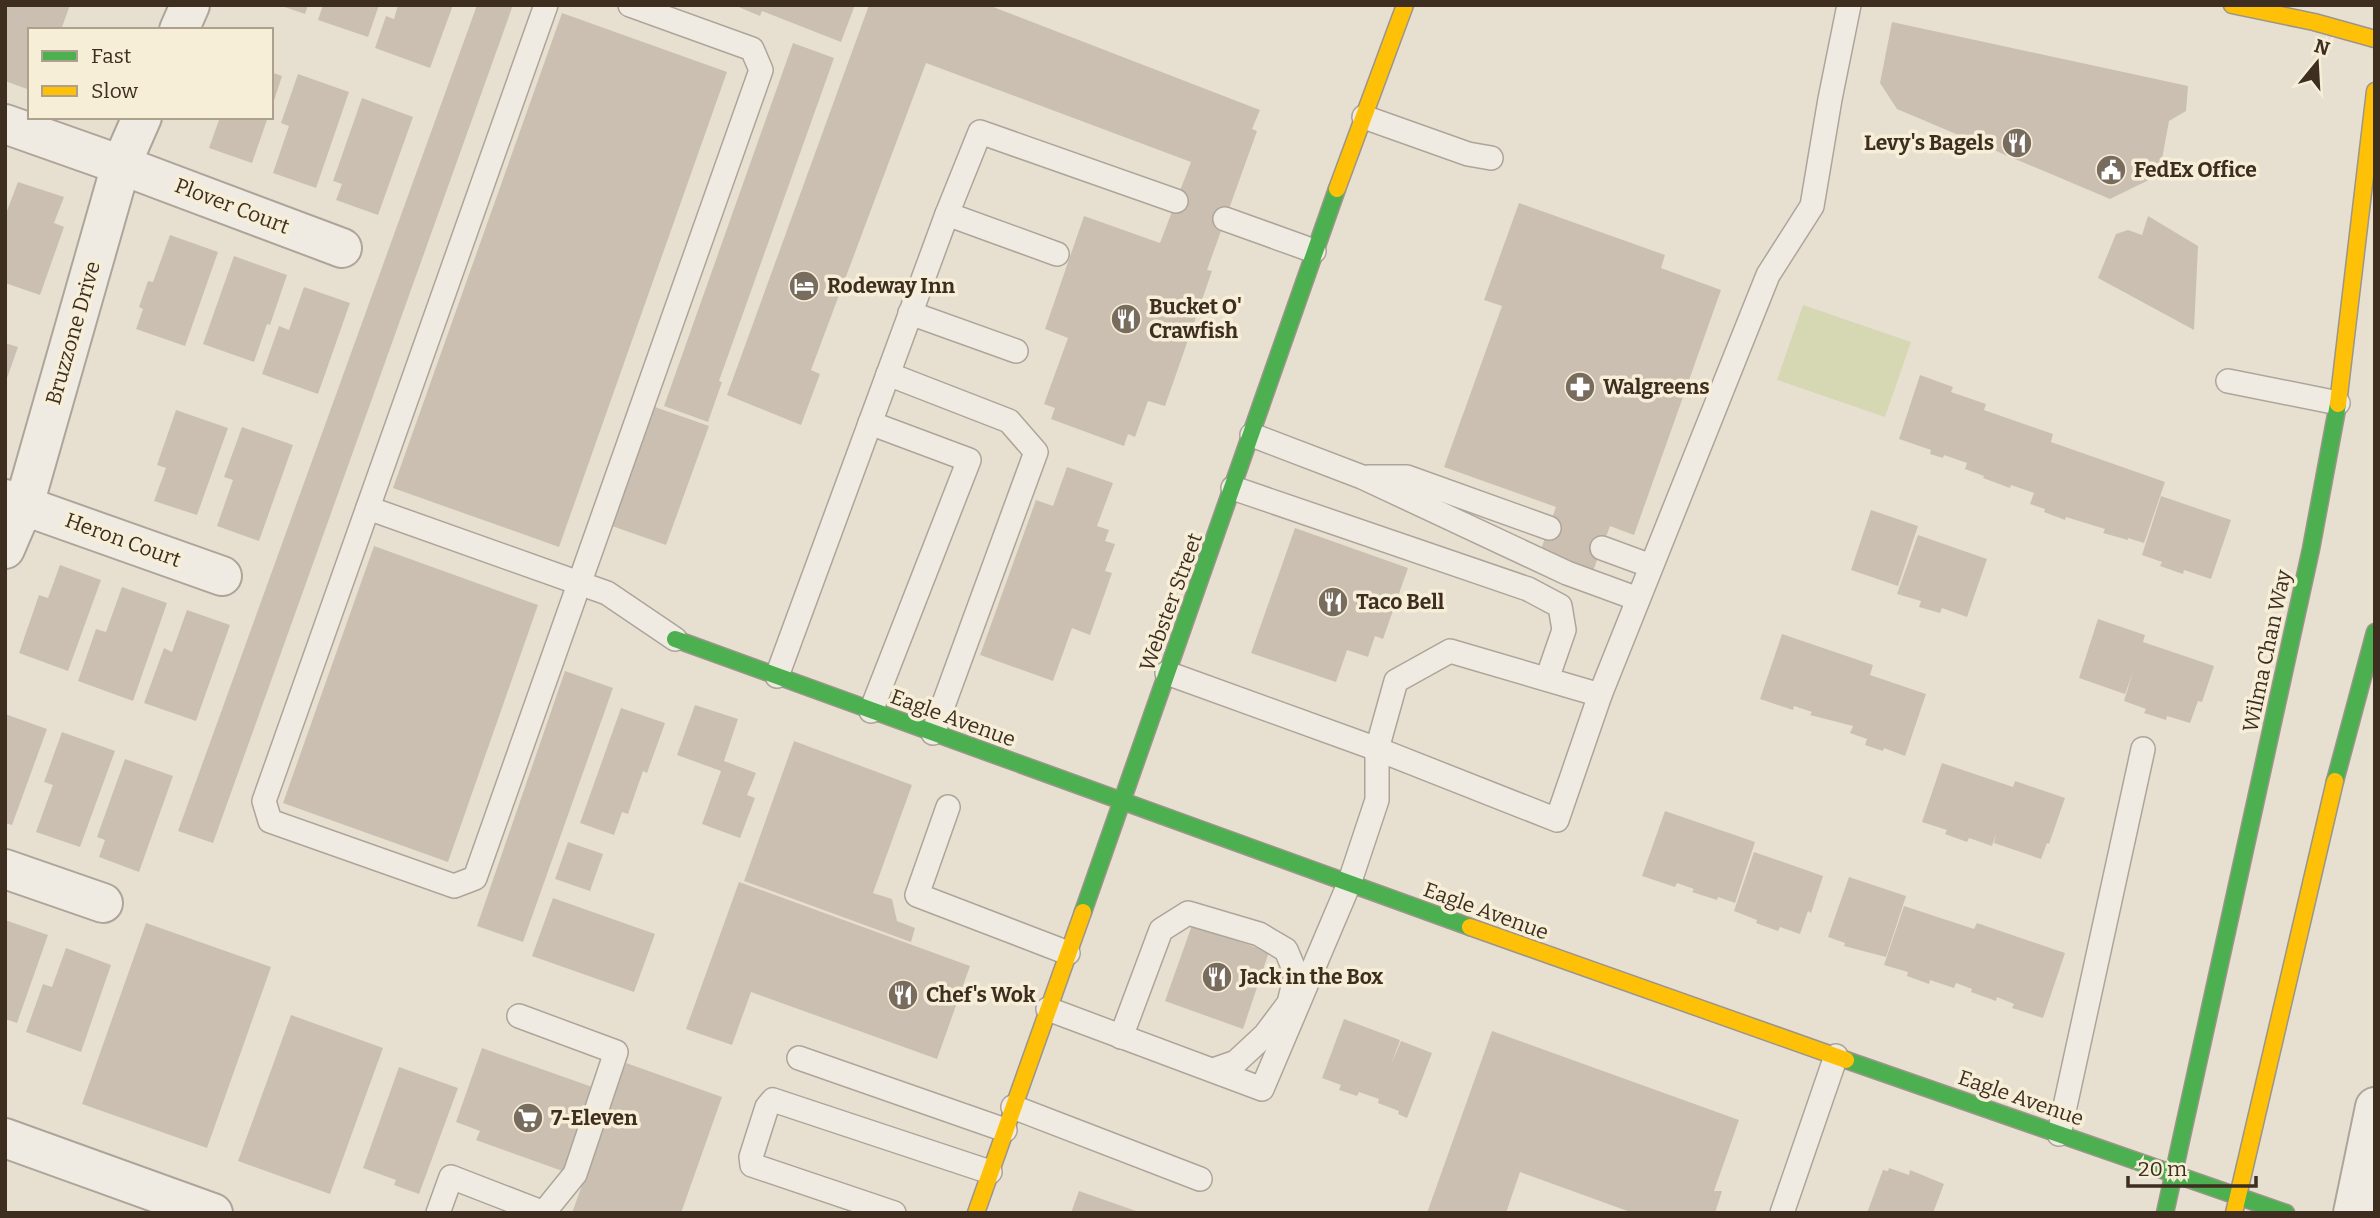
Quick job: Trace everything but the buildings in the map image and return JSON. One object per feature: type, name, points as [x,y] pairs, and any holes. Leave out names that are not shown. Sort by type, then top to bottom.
[{"type":"main road","name":"Webster Street","points":[[976,1213],[1252,435],[1314,251],[1405,5]]},
{"type":"main road","points":[[2232,5],[2314,22],[2375,39]]},
{"type":"main road","name":"Wilma Chan Way","points":[[2165,1213],[2294,627],[2338,403],[2375,91]]},
{"type":"main road","points":[[2234,1213],[2332,794],[2375,632]]},
{"type":"main road","name":"Eagle Avenue","points":[[675,639],[1349,884],[2286,1213]]},
{"type":"street","points":[[180,28],[190,5]]},
{"type":"street","name":"Bruzzone Drive","points":[[5,549],[14,502],[121,165],[141,119]]},
{"type":"street","name":"Plover Court","points":[[5,124],[342,248]]},
{"type":"street","name":"Heron Court","points":[[14,502],[222,576]]},
{"type":"street","points":[[5,869],[103,903]]},
{"type":"street","points":[[2353,1213],[2375,1107]]},
{"type":"street","points":[[5,1138],[168,1205],[213,1213]]},
{"type":"lane","points":[[546,5],[264,801],[270,821],[454,886],[475,877],[761,69],[752,49],[630,5]]},
{"type":"lane","points":[[1167,673],[1377,749],[1557,820],[1600,695],[1768,275],[1812,206],[1849,5]]},
{"type":"lane","points":[[1364,117],[1468,154],[1491,158]]},
{"type":"lane","points":[[777,676],[910,313],[980,132],[1176,201]]},
{"type":"lane","points":[[947,214],[1057,254]]},
{"type":"lane","points":[[1224,219],[1314,251]]},
{"type":"lane","points":[[910,313],[1016,351]]},
{"type":"lane","points":[[888,374],[1009,421],[1036,452],[933,733]]},
{"type":"lane","points":[[2228,381],[2338,403]]},
{"type":"lane","points":[[870,423],[969,460],[872,711]]},
{"type":"lane","points":[[1252,435],[1362,477],[1567,573],[1638,599]]},
{"type":"lane","points":[[1362,477],[1407,477],[1549,528]]},
{"type":"lane","points":[[1233,488],[1528,589],[1560,606],[1563,630],[1547,679]]},
{"type":"lane","points":[[368,508],[607,593],[675,639]]},
{"type":"lane","points":[[1602,548],[1651,566]]},
{"type":"lane","points":[[1048,1009],[1262,1088],[1349,884],[1377,800],[1377,749],[1396,681],[1450,651],[1600,695]]},
{"type":"lane","points":[[2059,1134],[2143,749]]},
{"type":"lane","points":[[948,807],[917,895],[1068,953]]},
{"type":"lane","points":[[1121,1037],[1161,930],[1188,913],[1259,934],[1286,950],[1296,974],[1289,1003],[1265,1035],[1236,1062],[1213,1070]]},
{"type":"lane","points":[[438,1213],[451,1177],[544,1212],[575,1174],[616,1052],[519,1016]]},
{"type":"lane","points":[[1782,1213],[1836,1056]]},
{"type":"lane","points":[[799,1058],[1005,1130]]},
{"type":"lane","points":[[894,1213],[752,1165],[751,1157],[767,1107],[773,1100],[990,1172]]},
{"type":"lane","points":[[1013,1107],[1200,1179]]},
{"type":"green space","points":[[1803,305],[1911,342],[1885,417],[1777,380]]},
{"type":"traffic: fast","points":[[1083,912],[1337,189]]},
{"type":"traffic: fast","points":[[2165,1213],[2311,549],[2338,404]]},
{"type":"traffic: fast","points":[[2335,781],[2375,632]]},
{"type":"traffic: fast","points":[[675,639],[1470,927]]},
{"type":"traffic: fast","points":[[1846,1060],[2286,1213]]},
{"type":"traffic: slow","points":[[1337,189],[1405,5]]},
{"type":"traffic: slow","points":[[2232,5],[2314,22],[2375,39]]},
{"type":"traffic: slow","points":[[2338,404],[2375,91]]},
{"type":"traffic: slow","points":[[2234,1213],[2335,781]]},
{"type":"traffic: slow","points":[[976,1213],[1083,912]]},
{"type":"traffic: slow","points":[[1470,927],[1846,1060]]},
{"type":"place","name":"Levy's Bagels","points":[[2017,143]]},
{"type":"place","name":"FedEx Office","points":[[2111,170]]},
{"type":"place","name":"Rodeway Inn","points":[[804,286]]},
{"type":"place","name":"Bucket O' Crawfish","points":[[1126,319]]},
{"type":"place","name":"Walgreens","points":[[1580,387]]},
{"type":"place","name":"Taco Bell","points":[[1333,602]]},
{"type":"place","name":"Jack in the Box","points":[[1217,977]]},
{"type":"place","name":"Chef's Wok","points":[[903,995]]},
{"type":"place","name":"7-Eleven","points":[[528,1118]]}]
